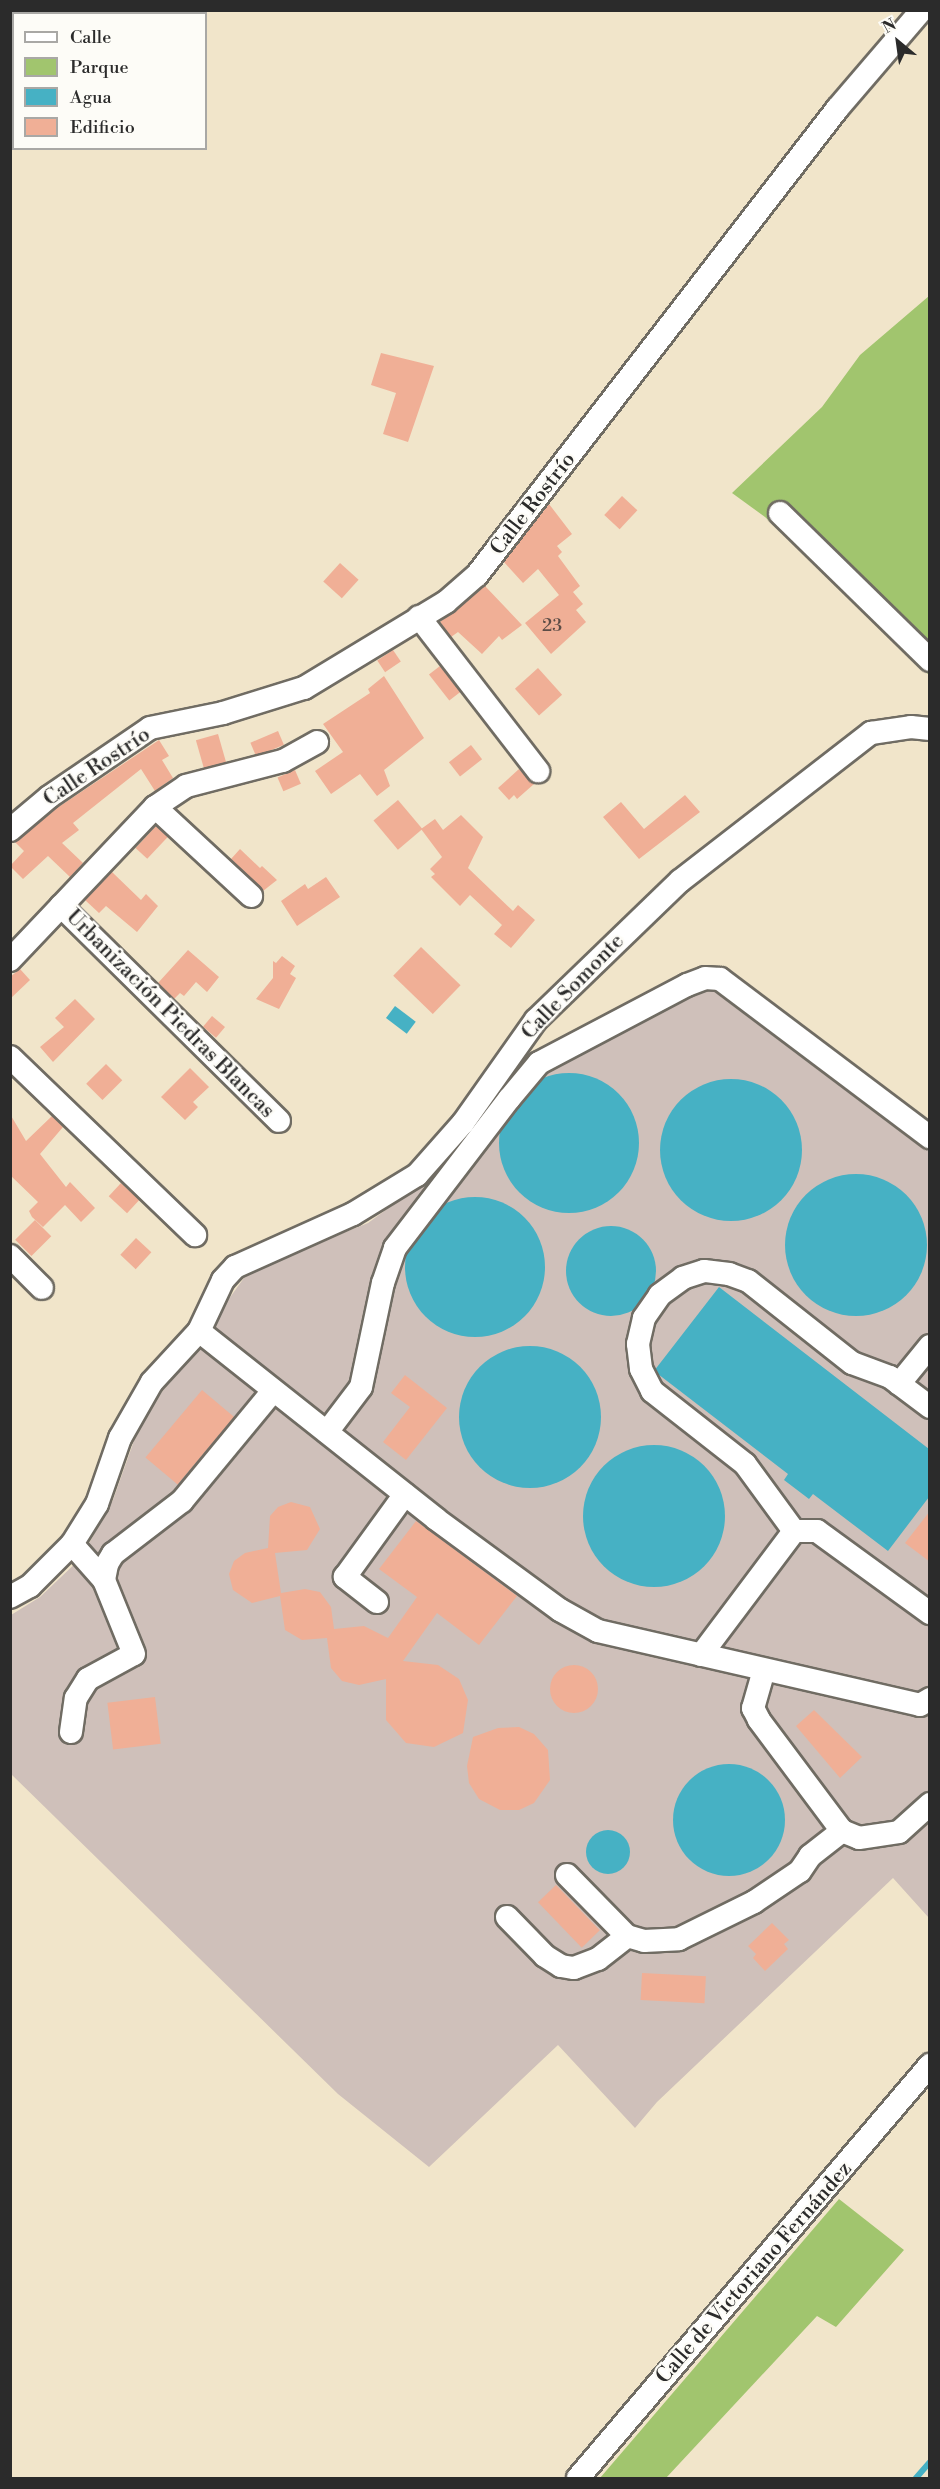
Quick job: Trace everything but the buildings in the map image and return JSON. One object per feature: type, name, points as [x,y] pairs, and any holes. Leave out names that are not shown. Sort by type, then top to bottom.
[{"type":"street","name":"Calle Rostrío","points":[[10,830],[49,797],[150,728],[223,712],[304,688],[446,602],[477,575],[837,109],[922,10]]},
{"type":"street","points":[[780,513],[930,660]]},
{"type":"street","points":[[419,617],[538,771]]},
{"type":"street","name":"Calle Somonte","points":[[10,1597],[30,1586],[72,1544],[97,1504],[120,1438],[152,1382],[199,1331],[223,1280],[236,1267],[353,1214],[417,1175],[463,1123],[536,1020],[680,881],[871,733],[911,727],[930,729]]},
{"type":"street","name":"Urbanización Piedras Blancas","points":[[10,960],[155,807],[186,786],[283,761],[317,742]]},
{"type":"street","points":[[155,807],[251,896]]},
{"type":"street","name":"Urbanización Piedras Blancas","points":[[61,906],[279,1121]]},
{"type":"street","points":[[327,1432],[361,1387],[383,1283],[395,1248],[509,1099],[539,1063],[687,984],[705,978],[720,979],[930,1137]]},
{"type":"street","points":[[10,1057],[195,1235]]},
{"type":"street","points":[[10,1257],[42,1288]]},
{"type":"street","points":[[794,1531],[745,1464],[652,1391],[641,1369],[638,1344],[644,1318],[660,1295],[683,1278],[704,1271],[748,1281],[852,1363],[899,1384],[930,1407]]},
{"type":"street","points":[[199,1331],[405,1494],[560,1610],[598,1631],[926,1708]]},
{"type":"street","points":[[899,1384],[930,1346]]},
{"type":"street","points":[[104,1580],[106,1563],[113,1554],[182,1501],[273,1391]]},
{"type":"street","points":[[377,1602],[345,1577],[405,1494]]},
{"type":"street","points":[[794,1531],[817,1532],[930,1613]]},
{"type":"street","points":[[701,1655],[794,1531]]},
{"type":"street","points":[[71,1732],[76,1698],[88,1679],[134,1654],[104,1580],[72,1544]]},
{"type":"street","points":[[764,1670],[753,1708],[759,1720],[842,1831],[859,1838],[900,1832],[930,1804]]},
{"type":"street","points":[[567,1875],[627,1936],[658,1942],[702,1931],[800,1871],[810,1856],[842,1831]]},
{"type":"street","points":[[507,1917],[545,1956],[561,1966],[574,1968],[598,1959],[627,1936]]},
{"type":"street","name":"Calle de Victoriano Fernández","points":[[578,2478],[930,2065]]},
{"type":"shaded area","points":[[701,970],[929,1125],[929,1918],[893,1878],[657,2102],[635,2128],[558,2045],[429,2167],[338,2094],[11,1774],[11,1615],[40,1597],[81,1558],[113,1500],[141,1421],[249,1271],[368,1223],[424,1182],[467,1138],[525,1057]]},
{"type":"green space","points":[[929,296],[929,675],[765,517],[732,493],[822,407],[860,355]]},
{"type":"green space","points":[[839,2199],[904,2250],[836,2327],[817,2316],[666,2478],[600,2478]]},
{"type":"water","points":[[395,1006],[416,1022],[407,1034],[386,1018]]},
{"type":"water","points":[[569,1073],[596,1079],[608,1085],[618,1094],[627,1104],[633,1116],[639,1143],[633,1170],[627,1182],[618,1192],[608,1201],[596,1207],[569,1213],[542,1207],[530,1201],[520,1192],[511,1182],[505,1170],[499,1143],[505,1116],[511,1104],[520,1094],[530,1085],[542,1079]]},
{"type":"water","points":[[731,1079],[758,1085],[781,1100],[796,1123],[802,1150],[796,1177],[781,1200],[758,1215],[731,1221],[704,1215],[681,1200],[666,1177],[660,1150],[666,1123],[681,1100],[704,1085]]},
{"type":"water","points":[[856,1174],[883,1180],[906,1195],[921,1218],[927,1245],[921,1272],[906,1295],[883,1310],[856,1316],[829,1310],[806,1295],[791,1272],[785,1245],[791,1218],[806,1195],[829,1180]]},
{"type":"water","points":[[475,1197],[502,1202],[525,1217],[540,1240],[545,1267],[540,1294],[525,1317],[502,1332],[475,1337],[448,1332],[425,1317],[410,1294],[405,1267],[410,1240],[425,1217],[448,1202]]},
{"type":"water","points":[[602,1226],[620,1226],[636,1233],[649,1246],[656,1262],[656,1280],[649,1296],[636,1309],[620,1316],[602,1316],[586,1309],[573,1296],[566,1280],[566,1262],[573,1246],[586,1233]]},
{"type":"water","points":[[719,1287],[929,1449],[929,1497],[888,1551],[813,1494],[809,1499],[784,1480],[788,1474],[654,1371]]},
{"type":"water","points":[[530,1346],[557,1352],[580,1367],[595,1390],[601,1417],[595,1444],[580,1467],[557,1482],[530,1488],[503,1482],[480,1467],[465,1444],[459,1417],[465,1390],[480,1367],[503,1352]]},
{"type":"water","points":[[654,1445],[681,1451],[704,1466],[719,1489],[725,1516],[719,1543],[704,1566],[681,1581],[654,1587],[627,1581],[604,1566],[589,1543],[583,1516],[589,1489],[604,1466],[627,1451]]},
{"type":"water","points":[[729,1764],[751,1768],[769,1780],[781,1798],[785,1820],[781,1842],[769,1860],[751,1872],[729,1876],[707,1872],[689,1860],[677,1842],[673,1820],[677,1798],[689,1780],[707,1768]]},
{"type":"water","points":[[608,1830],[624,1836],[630,1852],[624,1868],[608,1874],[592,1868],[586,1852],[592,1836]]},
{"type":"waterway","points":[[916,2478],[930,2462]]}]
